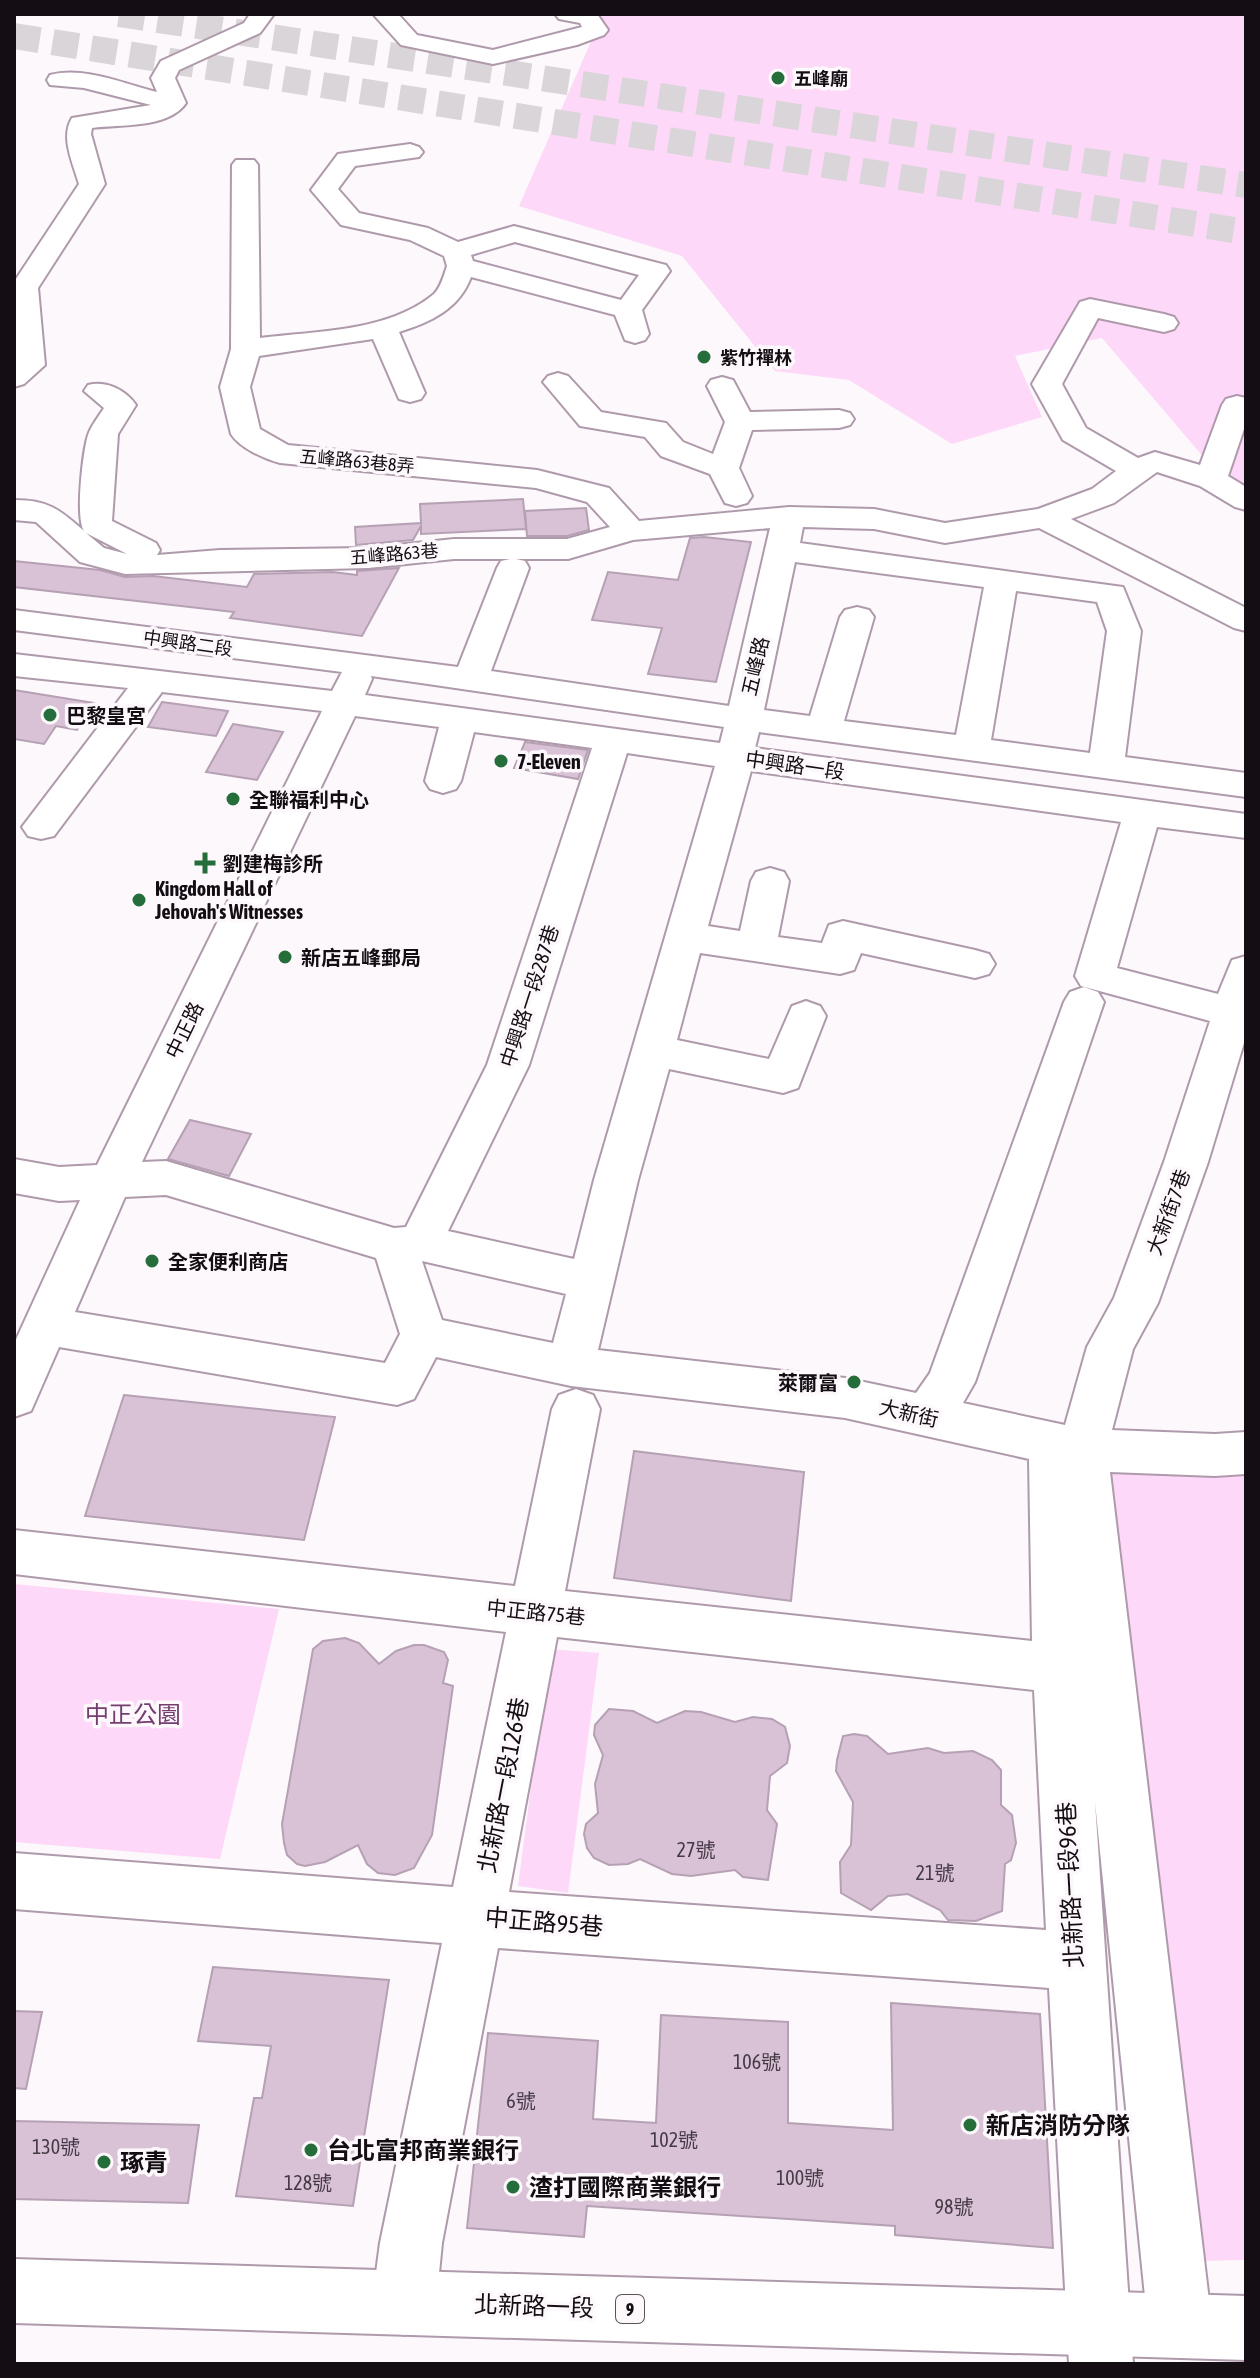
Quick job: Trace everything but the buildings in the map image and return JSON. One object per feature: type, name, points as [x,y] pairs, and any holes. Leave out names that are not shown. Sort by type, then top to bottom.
[{"type":"street","points":[[174,103],[163,78],[169,66],[252,28],[262,14]]},
{"type":"street","points":[[385,14],[409,40],[493,57],[569,40],[596,30],[588,18],[567,14]]},
{"type":"street","points":[[59,80],[84,81],[174,103]]},
{"type":"street","points":[[14,378],[30,365],[24,288],[92,184],[78,134],[81,123],[103,116],[136,117],[164,111],[174,103]]},
{"type":"street","points":[[410,152],[347,159],[324,190],[350,219],[418,234],[458,258],[631,322],[656,271],[514,234],[458,258]]},
{"type":"street","name":"五峰路63巷8弄","points":[[245,165],[243,272],[246,349],[235,387],[246,434],[280,454],[537,479],[598,495],[631,531]]},
{"type":"street","points":[[246,349],[384,329],[412,319],[447,298],[458,258]]},
{"type":"street","points":[[1137,470],[1074,434],[1047,384],[1090,308],[1164,323]]},
{"type":"street","points":[[384,329],[410,393]]},
{"type":"street","points":[[558,382],[591,420],[655,429],[672,449],[723,468],[740,503],[739,521]]},
{"type":"street","points":[[722,386],[740,422],[723,468]]},
{"type":"street","points":[[99,391],[121,405],[103,434],[96,525],[135,543],[166,565]]},
{"type":"street","points":[[1211,479],[1237,405]]},
{"type":"street","points":[[740,422],[779,418],[839,419]]},
{"type":"street","points":[[785,534],[874,519],[945,533],[1044,518],[1103,496],[1137,470],[1155,461],[1211,479],[1246,500]]},
{"type":"street","name":"五峰路63巷","points":[[14,510],[33,510],[47,515],[92,555],[125,564],[368,558],[454,549],[568,549],[631,531],[739,521],[785,534]]},
{"type":"street","points":[[1044,518],[1246,621]]},
{"type":"street","points":[[785,534],[1002,579],[1111,594],[1124,631],[1106,766]]},
{"type":"street","name":"五峰路","points":[[574,1387],[590,1281],[687,937],[739,738],[785,534]]},
{"type":"street","points":[[471,679],[513,568]]},
{"type":"street","points":[[971,750],[1002,579]]},
{"type":"street","points":[[824,730],[857,617]]},
{"type":"street","name":"中興路二段","points":[[14,620],[352,684]]},
{"type":"street","name":"中興路二段","points":[[14,665],[153,679],[352,684]]},
{"type":"street","points":[[41,827],[153,679]]},
{"type":"street","name":"中興路一段","points":[[352,684],[471,679],[739,738],[1142,813],[1246,826]]},
{"type":"street","name":"中興路一段","points":[[352,684],[460,717],[613,739],[739,738],[824,730],[1246,785]]},
{"type":"street","name":"中正路","points":[[14,1397],[111,1181],[352,684]]},
{"type":"street","points":[[443,781],[460,717]]},
{"type":"street","name":"中興路一段287巷","points":[[407,1244],[508,1065],[613,739]]},
{"type":"street","points":[[1142,813],[1095,976],[1234,1013]]},
{"type":"street","points":[[755,947],[764,919],[770,881]]},
{"type":"street","points":[[687,937],[840,960],[843,935],[975,964]]},
{"type":"street","name":"大新街7巷","points":[[1068,1448],[1110,1347],[1135,1303],[1246,970]]},
{"type":"street","points":[[926,1417],[951,1382],[1084,1002]]},
{"type":"street","points":[[653,1050],[783,1077],[806,1016]]},
{"type":"street","points":[[14,1176],[59,1184],[166,1178],[407,1244],[590,1281]]},
{"type":"street","points":[[46,1326],[397,1385],[424,1335],[407,1244]]},
{"type":"street","name":"大新街","points":[[424,1335],[574,1387],[845,1398],[1068,1448],[1215,1455],[1246,1453]]},
{"type":"street","name":"北新路一段126巷","points":[[404,2303],[411,2243],[538,1612],[574,1387]]},
{"type":"street","points":[[1068,1448],[1180,2326]]},
{"type":"street","name":"北新路一段96巷","points":[[1068,1448],[1059,1668],[1099,2344]]},
{"type":"street","name":"中正路75巷","points":[[14,1552],[1059,1668]]},
{"type":"street","name":"中正路95巷","points":[[14,1881],[878,1949],[1074,1961]]},
{"type":"street","name":"北新路一段","points":[[14,2291],[404,2303],[1099,2344],[1180,2326],[1246,2328]]},
{"type":"green space","points":[[603,14],[1246,14],[1246,507],[1102,338],[1015,356],[1042,417],[952,444],[849,380],[775,371],[682,256],[519,206]]},
{"type":"green space","points":[[1104,1457],[1246,1467],[1246,2260],[1152,2262]]},
{"type":"green space","name":"中正公園","points":[[14,1584],[279,1609],[220,1859],[14,1842]]},
{"type":"green space","points":[[549,1649],[599,1653],[568,1893],[518,1886]]},
{"type":"tunnel","points":[[119,14],[1246,185]]},
{"type":"tunnel","points":[[14,36],[1246,232]]},
{"type":"place","name":"五峰廟","points":[[778,78]]},
{"type":"place","name":"紫竹禪林","points":[[704,357]]},
{"type":"place","name":"巴黎皇宮","points":[[50,715]]},
{"type":"place","name":"7-Eleven","points":[[501,761]]},
{"type":"place","name":"全聯福利中心","points":[[233,799]]},
{"type":"place","name":"劉建梅診所","points":[[205,863]]},
{"type":"place","name":"Kingdom Hall of Jehovah's Witnesses","points":[[139,900]]},
{"type":"place","name":"新店五峰郵局","points":[[285,957]]},
{"type":"place","name":"全家便利商店","points":[[152,1261]]},
{"type":"place","name":"萊爾富","points":[[854,1382]]},
{"type":"place","name":"新店消防分隊","points":[[970,2125]]},
{"type":"place","name":"台北富邦商業銀行","points":[[311,2150]]},
{"type":"place","name":"琢青","points":[[104,2162]]},
{"type":"place","name":"渣打國際商業銀行","points":[[513,2187]]}]
